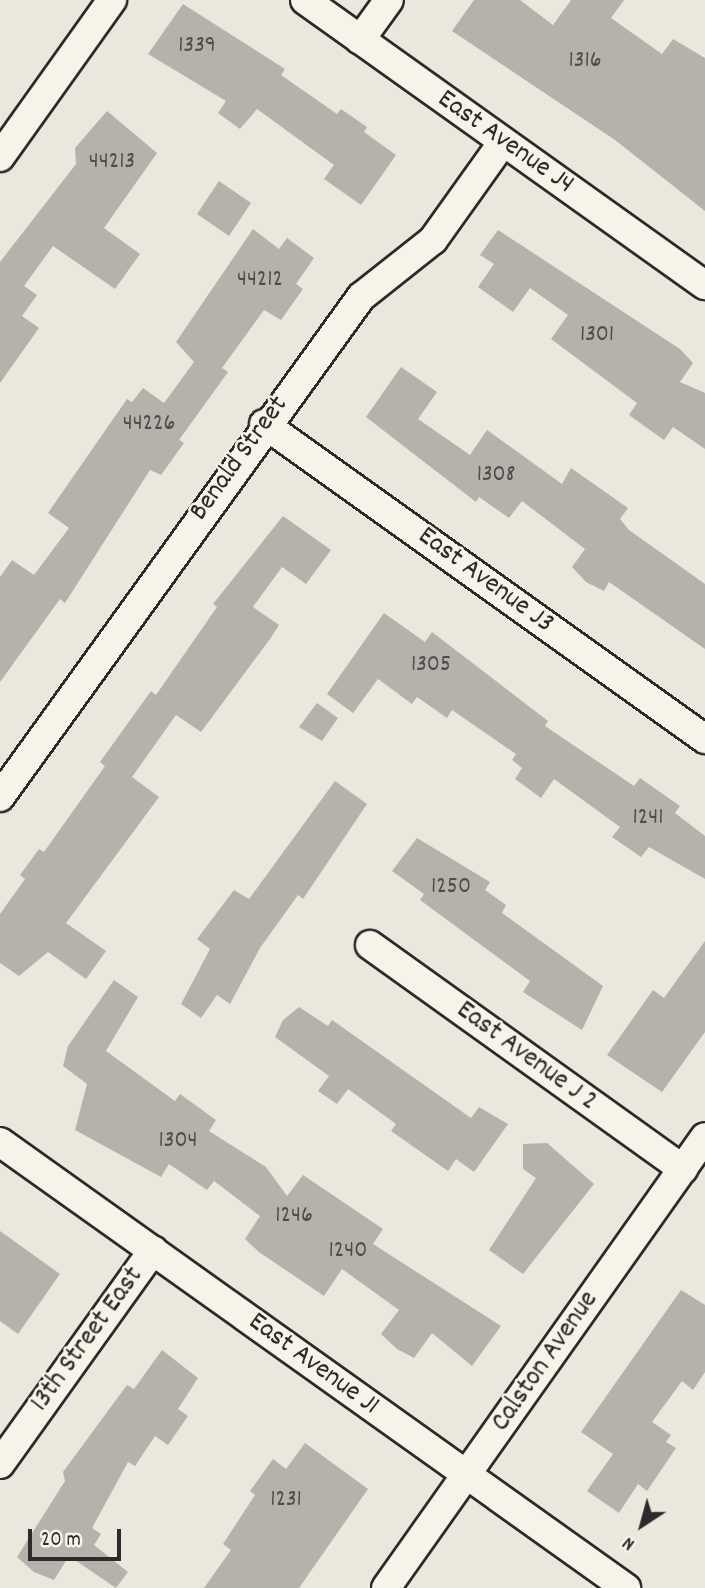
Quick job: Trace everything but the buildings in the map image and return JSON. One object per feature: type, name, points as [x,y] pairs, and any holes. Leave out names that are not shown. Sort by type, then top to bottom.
[{"type":"street","points":[[0,157],[112,0]]},
{"type":"street","name":"East Avenue J4","points":[[305,0],[705,285]]},
{"type":"street","points":[[360,40],[389,0]]},
{"type":"street","name":"Benald Street","points":[[0,797],[264,424],[361,297],[433,240],[457,211],[503,142]]},
{"type":"street","name":"East Avenue J3","points":[[264,424],[705,738]]},
{"type":"street","name":"East Avenue J 2","points":[[370,945],[683,1169]]},
{"type":"street","name":"Calston Avenue","points":[[386,1588],[705,1137]]},
{"type":"street","name":"East Avenue J1","points":[[0,1142],[626,1588]]},
{"type":"street","name":"13th Street East","points":[[0,1464],[152,1250]]}]
